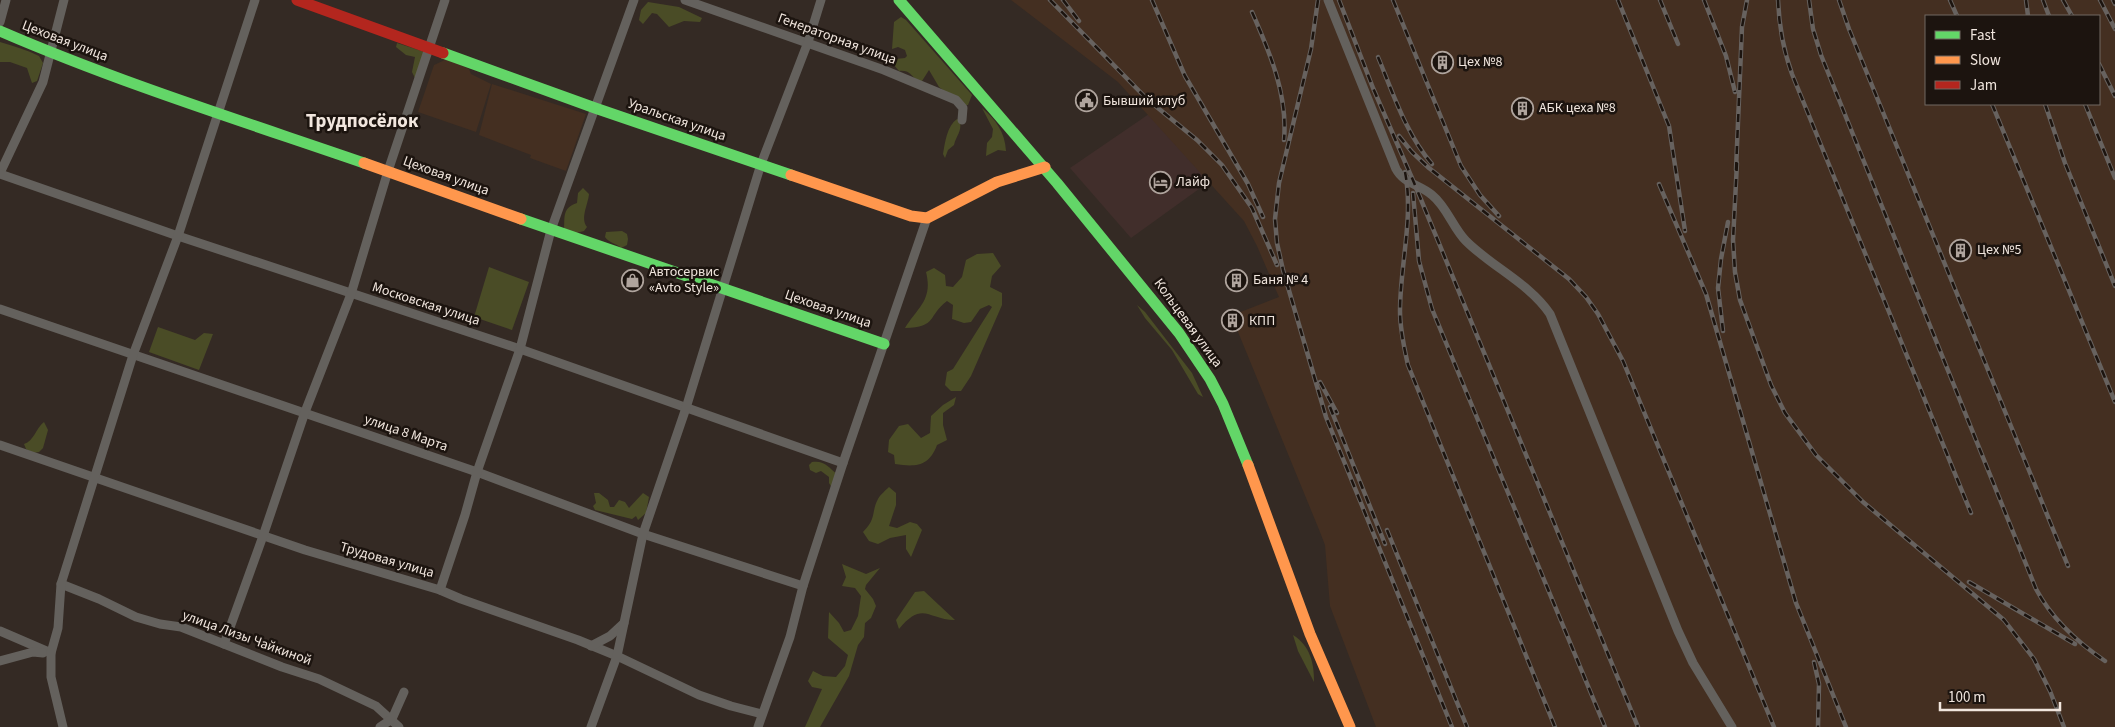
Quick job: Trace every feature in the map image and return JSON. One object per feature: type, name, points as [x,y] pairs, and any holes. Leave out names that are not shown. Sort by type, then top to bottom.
[{"type":"street","points":[[0,22],[6,0]]},
{"type":"street","points":[[0,174],[43,82],[64,0]]},
{"type":"street","points":[[64,727],[51,677],[51,653],[58,628],[61,584],[133,355],[178,236],[255,0]]},
{"type":"street","name":"Уральская улица","points":[[297,0],[595,108],[911,216],[927,218]]},
{"type":"street","points":[[224,644],[305,412],[351,294],[388,170],[445,0]]},
{"type":"street","points":[[440,590],[466,515],[477,472],[520,349],[551,230],[634,0]]},
{"type":"street","name":"Генераторная улица","points":[[685,0],[884,70],[956,100],[964,108],[962,120]]},
{"type":"street","points":[[591,727],[617,656],[643,534],[686,408],[761,164],[808,42],[821,0]]},
{"type":"street","name":"Кольцевая улица","points":[[899,0],[1045,167],[1162,311],[1215,385],[1235,429],[1310,634],[1350,727]]},
{"type":"street","points":[[1328,0],[1401,178],[1431,194],[1438,200],[1464,239],[1533,294],[1550,314],[1678,631],[1693,663],[1732,727]]},
{"type":"street","name":"Цеховая улица","points":[[0,31],[51,53],[217,113],[388,170],[551,230],[884,344]]},
{"type":"street","points":[[758,727],[790,637],[803,586],[843,463],[927,218],[997,182],[1045,167]]},
{"type":"street","name":"Московская улица","points":[[0,174],[178,236],[520,349],[843,463]]},
{"type":"street","name":"улица 8 Марта","points":[[0,309],[477,472],[643,534],[803,586]]},
{"type":"street","name":"Трудовая улица","points":[[0,445],[263,536],[440,590],[617,656],[698,695],[762,714]]},
{"type":"street","name":"улица Лизы Чайкиной","points":[[61,584],[99,599],[136,617],[160,624],[181,627],[282,667],[319,679],[376,706],[399,727]]},
{"type":"street","points":[[591,646],[610,636],[624,623]]},
{"type":"street","points":[[0,631],[51,653]]},
{"type":"street","points":[[0,661],[33,652],[51,653]]},
{"type":"street","points":[[380,727],[392,719],[404,692]]},
{"type":"shaded area","points":[[1011,0],[2115,0],[2115,727],[1376,727],[1330,606],[1325,545],[1236,327],[1226,331],[1223,322],[1225,318],[1279,297],[1244,221],[1118,82]]},
{"type":"shaded area","points":[[447,59],[469,69],[471,74],[491,84],[476,132],[418,112],[434,65]]},
{"type":"shaded area","points":[[492,84],[586,114],[566,171],[530,158],[531,155],[479,135]]},
{"type":"shaded area","points":[[1149,114],[1210,181],[1131,238],[1070,168]]},
{"type":"green space","points":[[648,2],[679,7],[702,18],[700,22],[684,21],[669,27],[657,14],[652,13],[643,24],[639,20],[641,10]]},
{"type":"green space","points":[[901,17],[906,20],[972,95],[968,105],[963,105],[939,87],[929,70],[922,81],[918,81],[908,72],[899,71],[894,65],[896,59],[907,56],[905,50],[898,47],[892,49],[894,22]]},
{"type":"green space","points":[[0,42],[39,56],[43,63],[37,81],[32,83],[27,68],[10,62],[0,62]]},
{"type":"green space","points":[[397,43],[425,52],[415,78],[412,72],[415,57],[406,55],[396,47]]},
{"type":"green space","points":[[982,108],[992,117],[1002,132],[1006,151],[998,150],[986,156],[987,143],[992,137],[993,129]]},
{"type":"green space","points":[[957,119],[960,121],[960,131],[954,145],[948,150],[945,158],[943,154],[947,135]]},
{"type":"green space","points":[[583,188],[589,194],[584,216],[587,227],[584,231],[572,234],[564,229],[565,213],[569,207],[577,203],[578,193]]},
{"type":"green space","points":[[622,231],[627,234],[628,239],[627,245],[621,248],[608,241],[605,237],[606,232]]},
{"type":"green space","points":[[993,253],[1001,266],[992,276],[990,287],[1002,293],[1002,305],[971,376],[961,391],[951,391],[945,385],[947,372],[953,369],[992,307],[989,305],[980,309],[971,322],[964,323],[952,319],[953,305],[947,301],[928,323],[905,328],[926,296],[928,282],[926,272],[934,268],[945,275],[946,286],[953,287],[962,277],[966,260],[977,254]]},
{"type":"green space","points":[[489,267],[529,282],[512,330],[474,317]]},
{"type":"green space","points":[[1137,305],[1145,312],[1192,373],[1203,397],[1198,394],[1172,350],[1145,318]]},
{"type":"green space","points":[[158,327],[195,340],[204,333],[213,334],[199,370],[149,352]]},
{"type":"green space","points":[[956,397],[954,405],[943,413],[943,425],[947,440],[937,445],[930,458],[921,464],[895,464],[894,455],[888,452],[889,440],[899,426],[908,424],[921,438],[930,433],[931,416]]},
{"type":"green space","points":[[44,422],[48,430],[43,448],[39,452],[33,453],[26,449],[24,444],[30,440]]},
{"type":"green space","points":[[812,462],[824,463],[837,474],[832,488],[829,483],[829,477],[821,471],[816,473],[810,470],[809,465]]},
{"type":"green space","points":[[889,487],[896,493],[896,505],[889,526],[897,528],[910,522],[917,524],[922,530],[911,557],[906,549],[906,535],[890,538],[878,544],[869,541],[863,532],[872,519],[878,499]]},
{"type":"green space","points":[[594,493],[599,493],[608,500],[610,507],[614,507],[619,500],[625,502],[629,508],[643,493],[649,497],[646,513],[638,520],[636,516],[632,519],[595,510],[593,506],[596,503]]},
{"type":"green space","points":[[842,564],[866,574],[880,568],[866,585],[865,589],[876,606],[871,618],[865,623],[864,637],[858,645],[849,676],[820,727],[805,727],[822,689],[812,687],[808,681],[813,671],[823,676],[836,677],[845,666],[848,655],[828,638],[829,612],[844,632],[851,630],[858,616],[861,596],[855,588],[842,586],[846,577]]},
{"type":"green space","points":[[924,591],[955,620],[920,613],[907,620],[899,629],[896,620],[915,592]]},
{"type":"green space","points":[[1293,635],[1299,639],[1310,655],[1314,682],[1298,651]]},
{"type":"railway","points":[[1050,0],[1147,99],[1197,140],[1222,165],[1252,208],[1277,265]]},
{"type":"railway","points":[[1063,0],[1079,21]]},
{"type":"railway","points":[[1152,0],[1185,76],[1248,184],[1263,217]]},
{"type":"railway","points":[[1318,0],[1311,49],[1279,183],[1275,219],[1277,243],[1283,270],[1326,417],[1452,727]]},
{"type":"railway","points":[[1339,0],[1373,88],[1415,185],[1638,727]]},
{"type":"railway","points":[[1393,0],[1461,166],[1480,195],[1499,216]]},
{"type":"railway","points":[[1618,0],[1669,126],[1685,231]]},
{"type":"railway","points":[[1660,0],[1678,44]]},
{"type":"railway","points":[[1704,0],[1726,56],[1735,92]]},
{"type":"railway","points":[[1736,170],[1742,27],[1747,0]]},
{"type":"railway","points":[[1778,0],[1782,37],[1792,74],[1971,513]]},
{"type":"railway","points":[[1809,0],[1813,29],[1821,55],[2036,589],[2057,620],[2085,646],[2105,661]]},
{"type":"railway","points":[[1839,0],[1849,29],[2068,566]]},
{"type":"railway","points":[[1950,0],[1957,15]]},
{"type":"railway","points":[[2026,0],[2028,15]]},
{"type":"railway","points":[[2043,0],[2049,15]]},
{"type":"railway","points":[[2063,0],[2071,15]]},
{"type":"railway","points":[[2100,0],[2115,29]]},
{"type":"railway","points":[[2113,0],[2115,4]]},
{"type":"railway","points":[[1252,12],[1276,74],[1285,123],[1284,140]]},
{"type":"railway","points":[[1378,57],[1407,126],[1432,164]]},
{"type":"railway","points":[[2100,66],[2115,96]]},
{"type":"railway","points":[[1992,105],[2115,402]]},
{"type":"railway","points":[[2045,105],[2065,163],[2115,286]]},
{"type":"railway","points":[[2085,105],[2115,178]]},
{"type":"railway","points":[[1399,136],[1429,168],[1569,279],[1586,297],[1598,314],[1623,361],[1774,727]]},
{"type":"railway","points":[[1737,163],[1733,240],[1735,272],[1740,300],[1771,385],[1785,413],[1816,455],[1863,502],[2004,620],[2034,659],[2050,691],[2064,727]]},
{"type":"railway","points":[[1405,172],[1408,206],[1400,311],[1401,332],[1408,365],[1555,727]]},
{"type":"railway","points":[[1659,184],[1706,294],[1796,603],[1846,727]]},
{"type":"railway","points":[[1413,193],[1419,261],[1432,309],[1605,727]]},
{"type":"railway","points":[[1723,331],[1718,288],[1728,222]]},
{"type":"railway","points":[[1320,382],[1337,413]]},
{"type":"railway","points":[[1330,407],[1385,544]]},
{"type":"railway","points":[[1387,530],[1467,727]]},
{"type":"railway","points":[[1969,582],[2075,644]]},
{"type":"railway","points":[[1814,662],[1819,684],[1818,727]]},
{"type":"traffic: fast","points":[[899,0],[1057,183],[1179,333],[1210,379],[1223,404],[1248,465]]},
{"type":"traffic: fast","points":[[0,31],[135,84],[364,163]]},
{"type":"traffic: fast","points":[[443,53],[595,108],[791,175]]},
{"type":"traffic: fast","points":[[521,219],[884,344]]},
{"type":"traffic: slow","points":[[364,163],[521,219]]},
{"type":"traffic: slow","points":[[791,175],[911,216],[927,218],[997,182],[1045,167]]},
{"type":"traffic: slow","points":[[1248,465],[1310,634],[1350,727]]},
{"type":"traffic: jam","points":[[297,0],[443,53]]},
{"type":"place","name":"Цех №8","points":[[1442,62]]},
{"type":"place","name":"Бывший клуб","points":[[1087,101]]},
{"type":"place","name":"АБК цеха №8","points":[[1523,108]]},
{"type":"place","name":"Лайф","points":[[1160,182]]},
{"type":"place","name":"Цех №5","points":[[1961,250]]},
{"type":"place","name":"Автосервис «Avto Style»","points":[[633,280]]},
{"type":"place","name":"Баня № 4","points":[[1237,280]]},
{"type":"place","name":"КПП","points":[[1233,321]]},
{"type":"district","name":"Трудпосёлок","points":[[362,121]]}]
